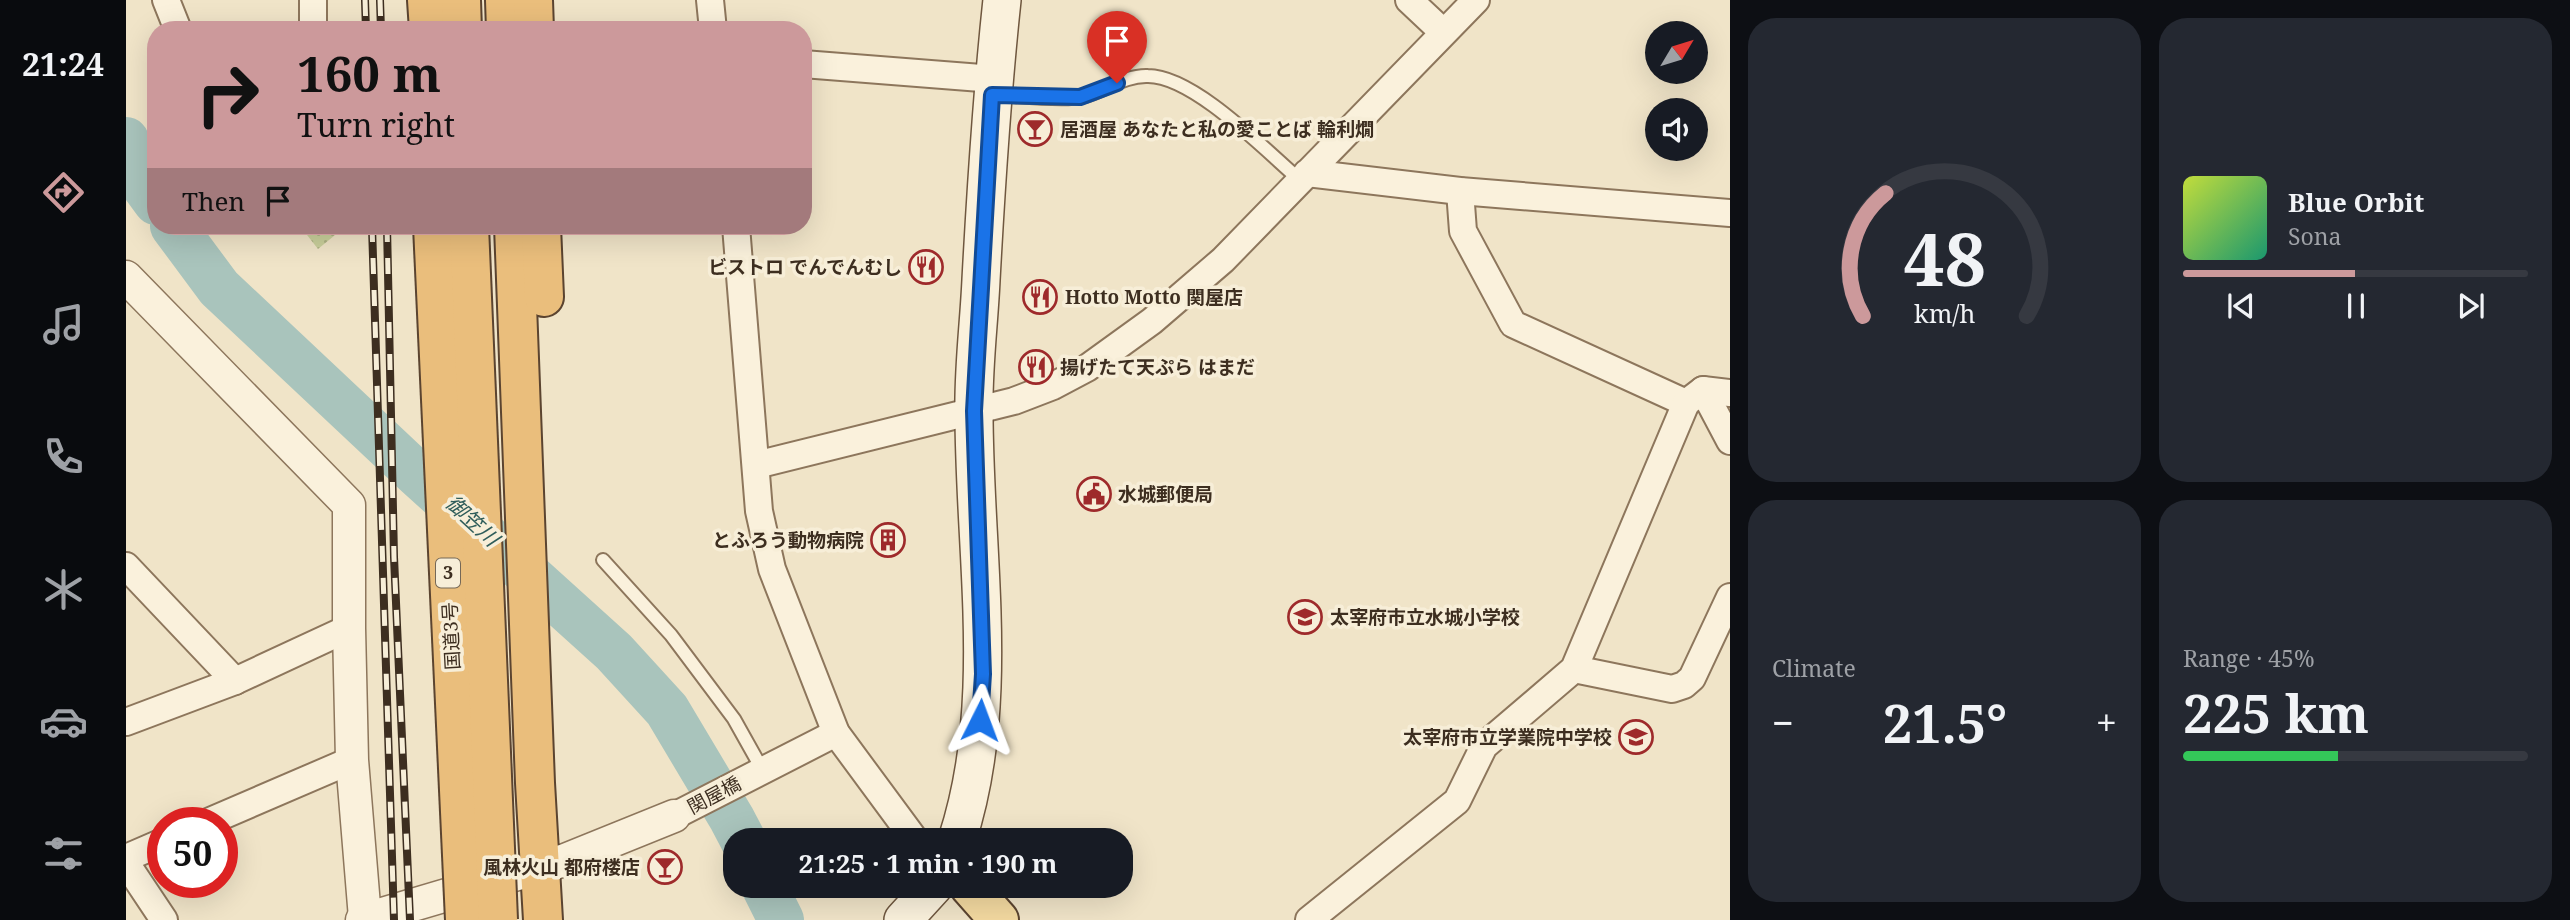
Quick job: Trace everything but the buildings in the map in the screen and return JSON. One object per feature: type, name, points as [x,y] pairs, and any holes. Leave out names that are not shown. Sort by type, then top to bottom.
[{"type":"highway","points":[[427,0],[428,21]]},
{"type":"highway","points":[[461,0],[462,21]]},
{"type":"highway","points":[[505,0],[506,21]]},
{"type":"highway","points":[[533,0],[534,21]]},
{"type":"highway","name":"国道3号","points":[[433,235],[465,920]]},
{"type":"highway","name":"国道3号","points":[[469,235],[498,920]]},
{"type":"highway","points":[[515,235],[536,442]]},
{"type":"highway","points":[[541,235],[536,442],[547,779],[553,864],[568,920]]},
{"type":"highway","points":[[543,920],[553,864]]},
{"type":"main road","points":[[961,828],[967,810],[979,743],[983,674],[974,411],[993,87],[1002,0]]},
{"type":"main road","points":[[903,920],[922,898]]},
{"type":"main road","points":[[980,898],[999,920]]},
{"type":"street","points":[[166,0],[174,21]]},
{"type":"street","points":[[313,0],[313,21]]},
{"type":"street","points":[[710,0],[712,21]]},
{"type":"street","points":[[1409,0],[1443,32]]},
{"type":"street","points":[[756,465],[1014,401],[1053,386],[1087,368],[1152,321],[1223,260],[1476,0]]},
{"type":"street","points":[[812,65],[993,87]]},
{"type":"street","points":[[1304,177],[1730,213]]},
{"type":"street","points":[[1460,191],[1463,232],[1513,324],[1694,396],[1730,393]]},
{"type":"street","points":[[737,235],[759,511],[772,569],[836,733],[906,828]]},
{"type":"street","points":[[126,277],[349,505],[352,760],[363,919],[553,864],[674,817]]},
{"type":"street","points":[[1694,396],[1730,441]]},
{"type":"street","points":[[1309,920],[1457,801],[1484,746],[1574,669],[1694,396]]},
{"type":"street","points":[[126,566],[235,681]]},
{"type":"street","points":[[1574,669],[1672,690],[1684,685],[1692,678],[1730,597]]},
{"type":"street","points":[[126,722],[235,681],[349,628]]},
{"type":"street","name":"関屋橋","points":[[674,817],[758,771],[836,733]]},
{"type":"street","points":[[238,809],[352,760]]},
{"type":"street","points":[[126,858],[147,849]]},
{"type":"street","points":[[126,863],[164,920]]},
{"type":"lane","points":[[993,87],[1080,97],[1136,76],[1151,75],[1167,79],[1205,98],[1304,177]]},
{"type":"lane","points":[[603,560],[671,635],[734,719],[758,771]]},
{"type":"green space","points":[[307,235],[335,235],[318,249]]},
{"type":"waterway","name":"御笠川","points":[[126,140],[147,190]]},
{"type":"waterway","name":"御笠川","points":[[180,235],[219,288],[418,475],[614,652],[667,710],[737,828]]},
{"type":"waterway","name":"御笠川","points":[[770,898],[781,920]]},
{"type":"railway","points":[[365,0],[366,21]]},
{"type":"railway","points":[[380,0],[381,21]]},
{"type":"railway","points":[[372,235],[394,920]]},
{"type":"railway","points":[[387,235],[394,557],[410,920]]},
{"type":"place","name":"居酒屋 あなたと私の愛ことば 輪利燗","points":[[1035,129]]},
{"type":"place","name":"ビストロ でんでんむし","points":[[926,267]]},
{"type":"place","name":"Hotto Motto 関屋店","points":[[1040,297]]},
{"type":"place","name":"揚げたて天ぷら はまだ","points":[[1036,367]]},
{"type":"place","name":"水城郵便局","points":[[1094,494]]},
{"type":"place","name":"とふろう動物病院","points":[[888,540]]},
{"type":"place","name":"太宰府市立水城小学校","points":[[1305,617]]},
{"type":"place","name":"太宰府市立学業院中学校","points":[[1636,737]]},
{"type":"place","name":"風林火山 都府楼店","points":[[665,867]]},
{"type":"route","points":[[980,720],[983,674],[974,411],[992,95],[1080,97],[1117,83]]}]
